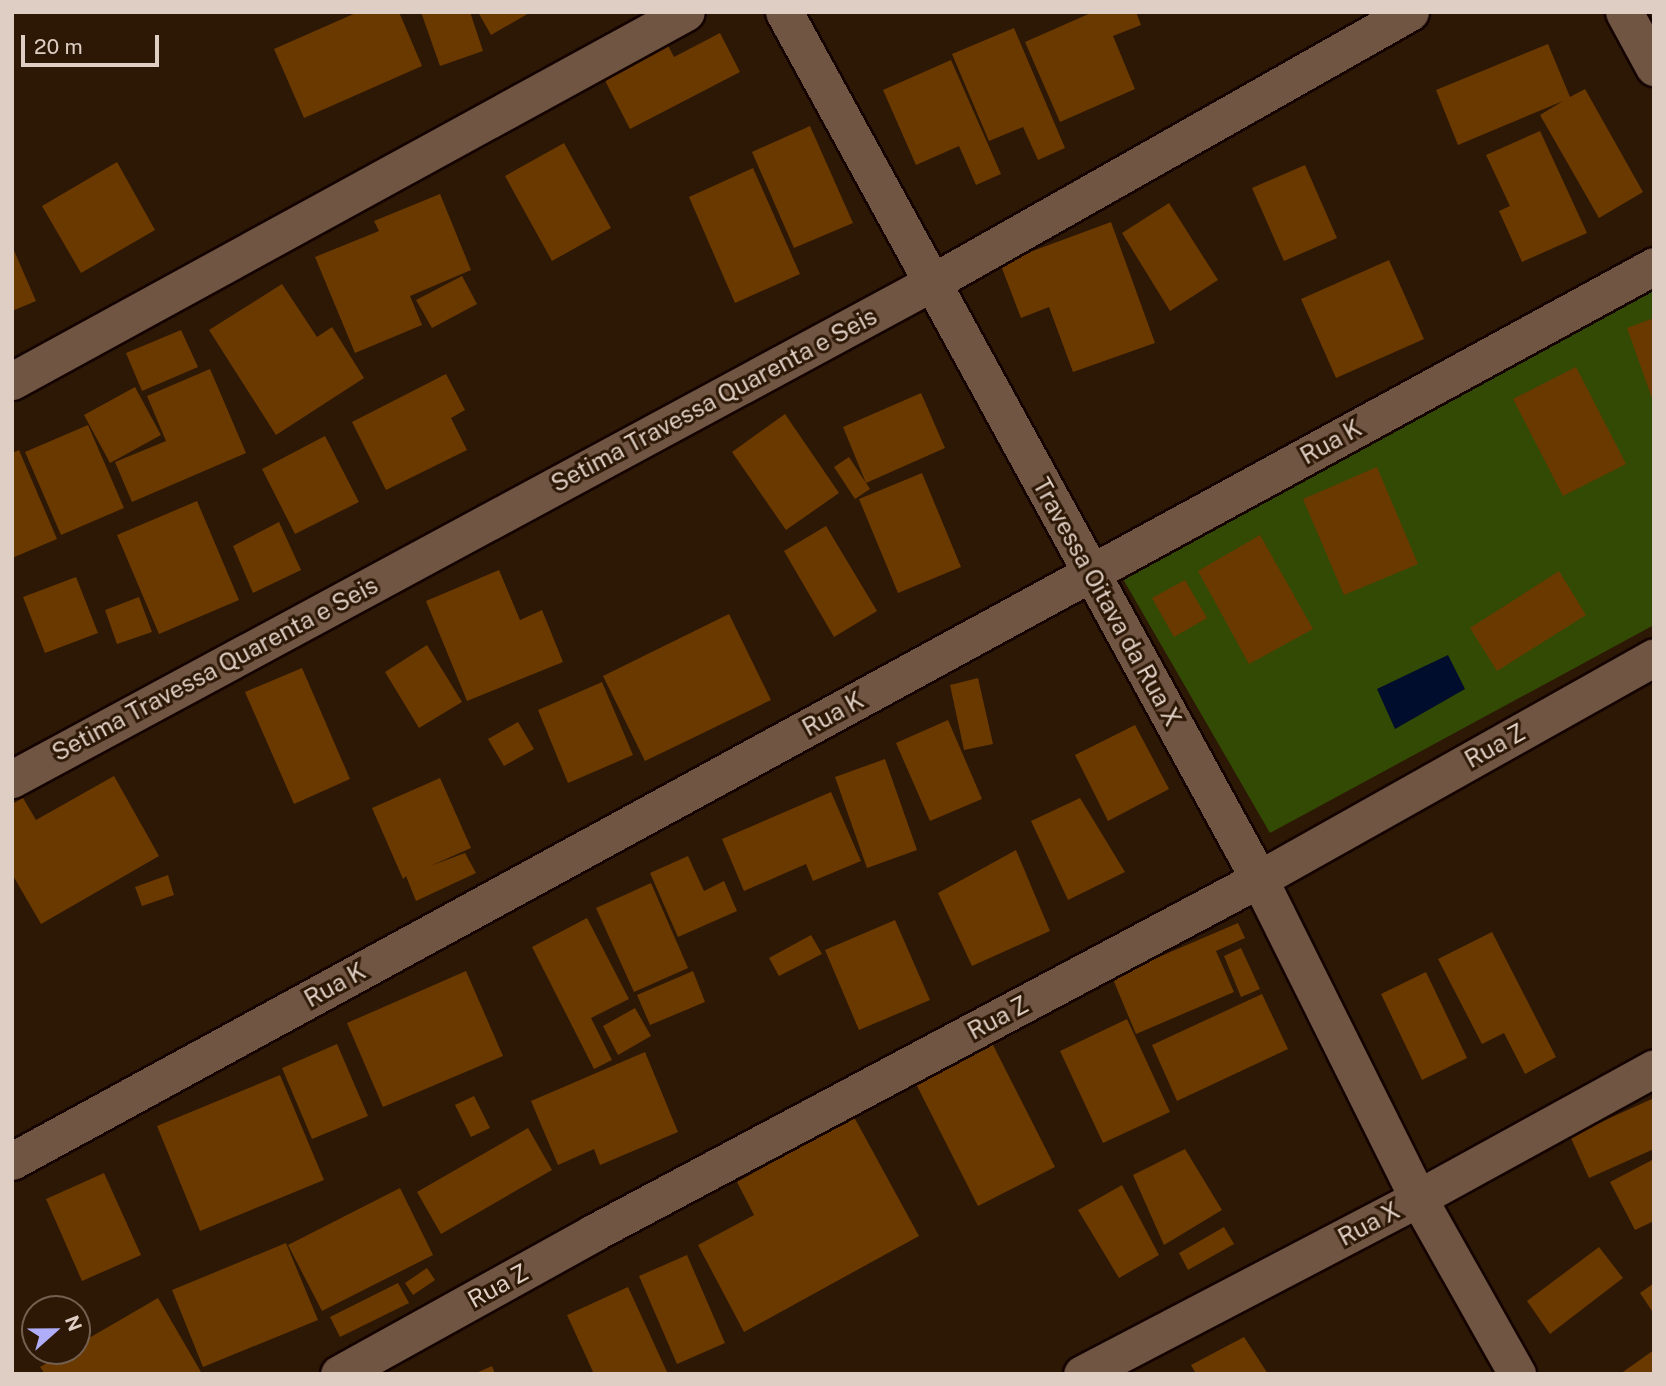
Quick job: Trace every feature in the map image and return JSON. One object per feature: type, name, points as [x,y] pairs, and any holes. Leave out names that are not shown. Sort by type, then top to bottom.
[{"type":"street","points":[[12,381],[686,12]]},
{"type":"street","name":"Travessa Oitava da Rua X","points":[[784,12],[1259,879],[1418,1198],[1517,1374]]},
{"type":"street","name":"Setima Travessa Quarenta e Seis","points":[[12,779],[933,282],[1410,12]]},
{"type":"street","points":[[1624,12],[1654,67]]},
{"type":"street","name":"Rua K","points":[[12,1161],[1654,266]]},
{"type":"street","name":"Rua Z","points":[[339,1374],[605,1227],[1259,879],[1654,657]]},
{"type":"street","name":"Rua X","points":[[1082,1374],[1418,1198],[1654,1069]]},
{"type":"green space","points":[[1654,283],[1654,625],[1270,833],[1123,579]]},
{"type":"water","points":[[1448,655],[1465,689],[1395,729],[1377,689]]},
{"type":"building","points":[[358,12],[399,12],[422,66],[304,118],[274,49]]},
{"type":"building","points":[[421,12],[470,12],[483,51],[440,66]]},
{"type":"building","points":[[478,12],[531,12],[491,35]]},
{"type":"building","points":[[1093,12],[1136,12],[1141,25],[1113,36],[1135,89],[1060,122],[1025,42]]},
{"type":"building","points":[[1014,28],[1065,148],[1038,160],[1023,127],[989,141],[952,54]]},
{"type":"building","points":[[720,33],[740,72],[630,129],[598,67],[662,34],[674,57]]},
{"type":"building","points":[[1548,44],[1570,97],[1585,89],[1643,192],[1599,218],[1540,115],[1563,101],[1458,145],[1436,90]]},
{"type":"building","points":[[951,60],[1001,174],[976,185],[959,146],[916,165],[883,90]]},
{"type":"building","points":[[810,126],[853,223],[794,248],[752,152]]},
{"type":"building","points":[[1540,131],[1587,233],[1522,262],[1499,211],[1510,206],[1486,155]]},
{"type":"building","points":[[564,143],[611,228],[552,261],[505,176]]},
{"type":"building","points":[[117,162],[155,230],[81,273],[42,206]]},
{"type":"building","points":[[1305,165],[1337,238],[1284,261],[1252,188]]},
{"type":"building","points":[[753,168],[800,274],[735,303],[689,197]]},
{"type":"building","points":[[440,194],[471,270],[410,296],[422,325],[355,353],[315,257],[379,231],[374,221]]},
{"type":"building","points":[[1169,203],[1218,280],[1170,311],[1122,233]]},
{"type":"building","points":[[1111,222],[1155,343],[1073,372],[1049,307],[1021,318],[1000,263]]},
{"type":"building","points":[[12,246],[36,301],[12,311]]},
{"type":"building","points":[[1389,260],[1424,339],[1336,378],[1301,299]]},
{"type":"building","points":[[462,276],[477,304],[432,328],[416,300]]},
{"type":"building","points":[[282,284],[317,337],[332,327],[364,378],[276,435],[209,330]]},
{"type":"building","points":[[1654,318],[1654,401],[1653,401],[1627,328]]},
{"type":"building","points":[[181,330],[198,367],[142,391],[126,353]]},
{"type":"building","points":[[1576,367],[1626,464],[1563,496],[1513,399]]},
{"type":"building","points":[[210,369],[246,453],[132,502],[115,462],[166,441],[147,396]]},
{"type":"building","points":[[446,374],[465,410],[451,418],[467,450],[386,490],[352,422]]},
{"type":"building","points":[[135,387],[161,435],[110,463],[84,415]]},
{"type":"building","points":[[921,393],[945,448],[866,483],[843,427]]},
{"type":"building","points":[[785,414],[839,493],[786,530],[732,452]]},
{"type":"building","points":[[88,425],[124,508],[61,535],[25,452]]},
{"type":"building","points":[[325,436],[359,502],[295,534],[262,469]]},
{"type":"building","points":[[19,450],[57,539],[12,558],[12,453]]},
{"type":"building","points":[[849,457],[870,489],[855,499],[834,467]]},
{"type":"building","points":[[1377,467],[1418,564],[1344,595],[1303,499]]},
{"type":"building","points":[[922,473],[961,567],[898,593],[859,499]]},
{"type":"building","points":[[197,501],[239,600],[159,634],[117,535]]},
{"type":"building","points":[[279,522],[301,570],[253,593],[233,546]]},
{"type":"building","points":[[826,526],[877,611],[834,637],[784,551]]},
{"type":"building","points":[[1260,535],[1313,629],[1249,664],[1198,571]]},
{"type":"building","points":[[499,570],[520,620],[542,610],[563,662],[467,701],[426,601]]},
{"type":"building","points":[[1559,571],[1586,615],[1497,671],[1470,628]]},
{"type":"building","points":[[76,577],[98,633],[45,653],[23,597]]},
{"type":"building","points":[[1185,580],[1207,618],[1174,637],[1152,598]]},
{"type":"building","points":[[139,597],[152,632],[117,644],[105,610]]},
{"type":"building","points":[[729,614],[771,700],[645,761],[603,676]]},
{"type":"building","points":[[427,645],[462,702],[419,728],[385,672]]},
{"type":"building","points":[[302,668],[350,779],[294,804],[245,692]]},
{"type":"building","points":[[978,678],[993,744],[964,750],[950,685]]},
{"type":"building","points":[[602,682],[633,755],[568,783],[538,710]]},
{"type":"building","points":[[948,720],[982,799],[930,821],[896,743]]},
{"type":"building","points":[[518,722],[534,749],[504,766],[488,739]]},
{"type":"building","points":[[1135,725],[1169,789],[1108,821],[1075,755]]},
{"type":"building","points":[[885,759],[917,850],[867,868],[835,777]]},
{"type":"building","points":[[114,776],[159,856],[41,924],[12,874],[12,804],[23,798],[36,820]]},
{"type":"building","points":[[440,778],[471,848],[430,866],[465,853],[476,873],[416,901],[406,876],[403,879],[372,808]]},
{"type":"building","points":[[831,792],[861,861],[813,881],[806,864],[744,891],[722,839]]},
{"type":"building","points":[[1080,798],[1125,872],[1068,900],[1031,821]]},
{"type":"building","points":[[1016,850],[1050,931],[972,966],[938,893]]},
{"type":"building","points":[[688,856],[704,891],[724,881],[737,911],[678,937],[650,873]]},
{"type":"building","points":[[168,875],[174,895],[142,906],[135,887]]},
{"type":"building","points":[[651,883],[688,968],[634,992],[596,908]]},
{"type":"building","points":[[587,918],[629,999],[591,1018],[612,1060],[594,1069],[532,947]]},
{"type":"building","points":[[895,920],[930,1000],[859,1030],[825,950]]},
{"type":"building","points":[[1238,923],[1245,938],[1216,951],[1234,992],[1136,1034],[1112,977]]},
{"type":"building","points":[[1492,932],[1556,1057],[1525,1074],[1504,1033],[1482,1044],[1438,959]]},
{"type":"building","points":[[811,935],[822,954],[779,976],[769,958]]},
{"type":"building","points":[[1241,948],[1260,989],[1241,997],[1224,956]]},
{"type":"building","points":[[466,971],[503,1056],[383,1107],[347,1023]]},
{"type":"building","points":[[693,971],[705,1002],[650,1025],[637,995]]},
{"type":"building","points":[[1426,972],[1467,1058],[1422,1080],[1381,994]]},
{"type":"building","points":[[1262,994],[1288,1049],[1177,1101],[1152,1045]]},
{"type":"building","points":[[635,1008],[651,1036],[618,1055],[603,1026]]},
{"type":"building","points":[[1127,1019],[1170,1112],[1103,1143],[1060,1051]]},
{"type":"building","points":[[992,1043],[1055,1167],[978,1206],[915,1082]]},
{"type":"building","points":[[337,1044],[368,1116],[312,1139],[282,1068]]},
{"type":"building","points":[[645,1052],[678,1132],[600,1165],[594,1149],[558,1165],[531,1101]]},
{"type":"building","points":[[280,1075],[324,1180],[200,1231],[157,1126]]},
{"type":"building","points":[[474,1096],[490,1128],[471,1137],[455,1105]]},
{"type":"building","points":[[1654,1098],[1654,1149],[1589,1178],[1570,1136]]},
{"type":"building","points":[[854,1117],[919,1236],[744,1332],[698,1245],[754,1215],[737,1182]]},
{"type":"building","points":[[528,1128],[552,1170],[441,1234],[417,1192]]},
{"type":"building","points":[[1185,1149],[1222,1210],[1164,1245],[1133,1175]]},
{"type":"building","points":[[1654,1159],[1654,1221],[1635,1230],[1610,1182]]},
{"type":"building","points":[[104,1173],[141,1255],[82,1281],[46,1199]]},
{"type":"building","points":[[1122,1185],[1159,1255],[1119,1278],[1078,1210]]},
{"type":"building","points":[[400,1188],[433,1255],[322,1311],[288,1245]]},
{"type":"building","points":[[1224,1227],[1234,1244],[1188,1270],[1179,1253]]},
{"type":"building","points":[[286,1243],[318,1320],[203,1367],[172,1290]]},
{"type":"building","points":[[1599,1247],[1623,1278],[1550,1334],[1527,1301]]},
{"type":"building","points":[[687,1255],[725,1343],[677,1364],[639,1276]]},
{"type":"building","points":[[427,1268],[435,1280],[413,1295],[405,1283]]},
{"type":"building","points":[[398,1283],[409,1303],[340,1337],[330,1317]]},
{"type":"building","points":[[1654,1283],[1654,1314],[1640,1293]]},
{"type":"building","points":[[628,1287],[668,1374],[594,1374],[567,1315]]},
{"type":"building","points":[[158,1298],[201,1372],[45,1374],[40,1367],[91,1365],[91,1337]]},
{"type":"building","points":[[1244,1337],[1268,1374],[1196,1374],[1191,1365]]},
{"type":"building","points":[[1654,1350],[1654,1374],[1620,1374]]},
{"type":"building","points":[[492,1366],[495,1374],[474,1374]]}]
